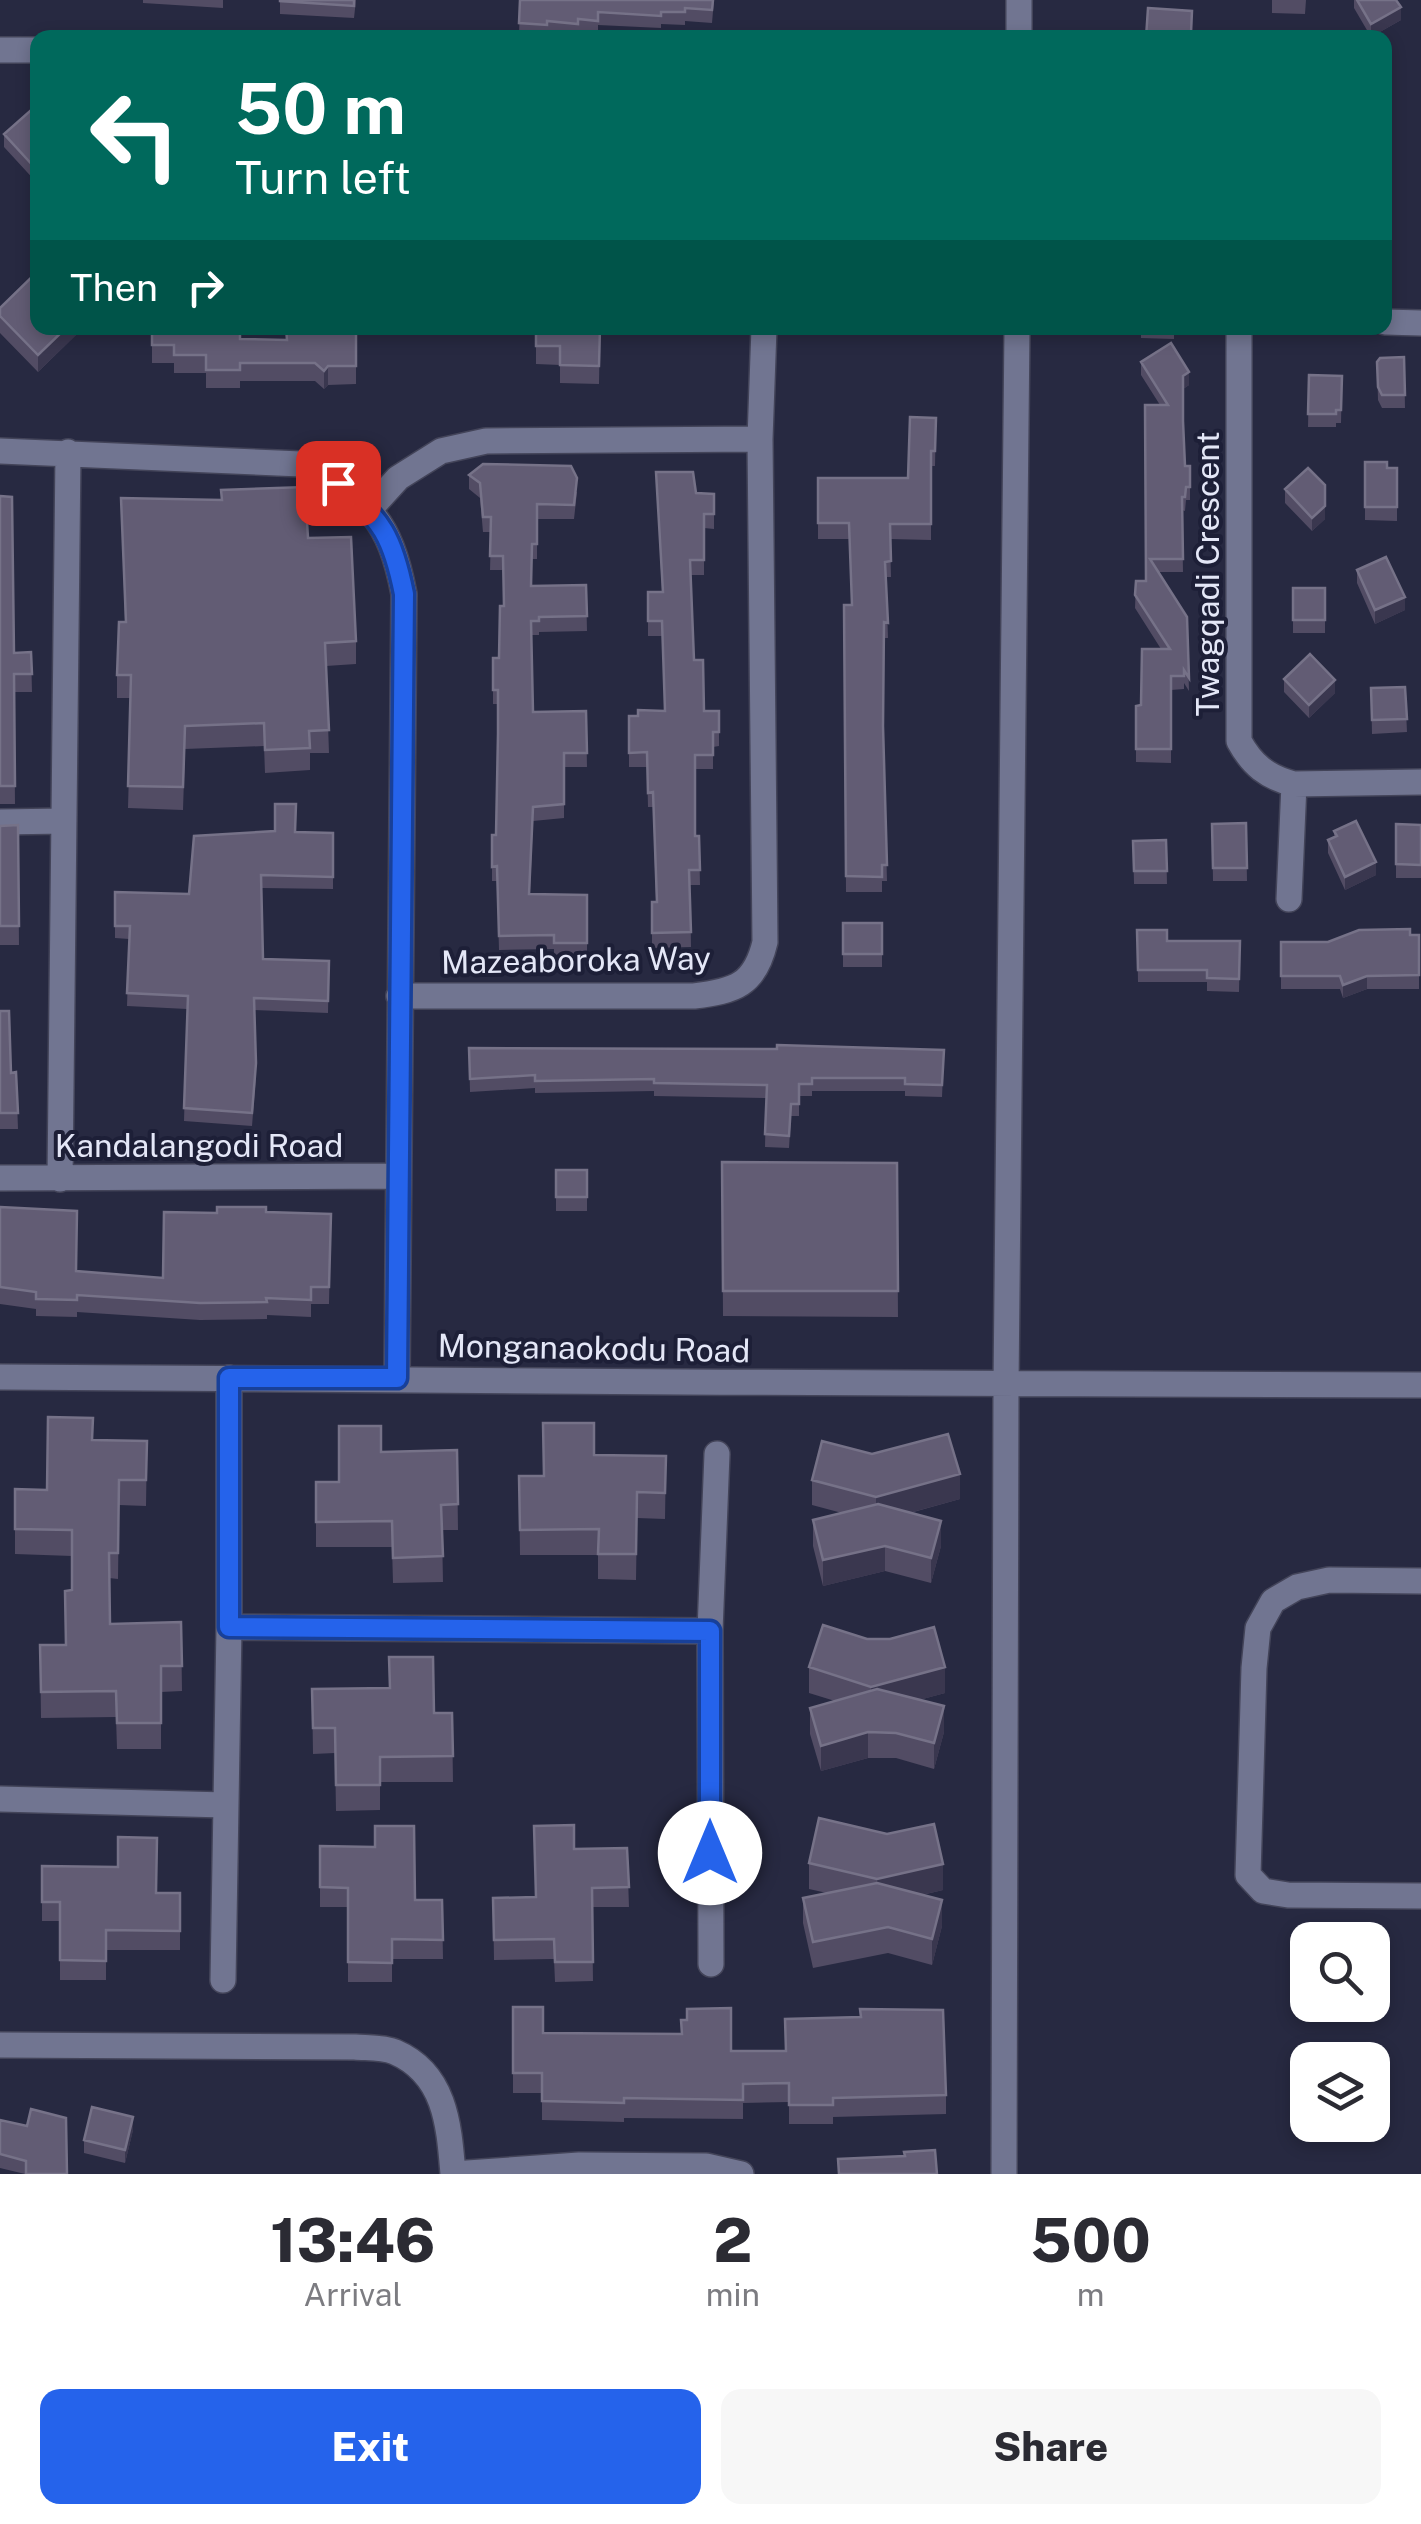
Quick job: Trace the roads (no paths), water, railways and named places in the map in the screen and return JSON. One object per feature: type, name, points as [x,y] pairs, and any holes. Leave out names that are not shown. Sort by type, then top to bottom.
[{"type":"street","points":[[1019,0],[1019,30]]},
{"type":"street","points":[[0,50],[30,50]]},
{"type":"street","points":[[1392,322],[1421,322]]},
{"type":"street","points":[[370,509],[398,478],[441,451],[486,441],[760,439],[764,335]]},
{"type":"street","points":[[1004,2174],[1006,1386],[1017,335]]},
{"type":"street","name":"Twagqadi Crescent","points":[[1239,335],[1239,741],[1258,768],[1275,780],[1294,784]]},
{"type":"street","name":"Mazeaboroka Way","points":[[399,996],[694,996],[735,988],[750,977],[760,962],[765,942],[760,439]]},
{"type":"street","points":[[0,452],[301,464],[338,483],[370,509],[396,555],[404,594],[397,1378]]},
{"type":"street","points":[[60,1178],[68,452]]},
{"type":"street","points":[[1288,899],[1294,784],[1421,782]]},
{"type":"street","points":[[0,822],[64,822]]},
{"type":"street","name":"Kandalangodi Road","points":[[0,1178],[398,1176]]},
{"type":"street","name":"Monganaokodu Road","points":[[0,1376],[1006,1386],[1421,1385]]},
{"type":"street","points":[[222,1980],[229,1378]]},
{"type":"street","points":[[711,1964],[710,1631],[717,1454]]},
{"type":"street","points":[[1421,1581],[1329,1580],[1297,1587],[1273,1602],[1258,1628],[1254,1668],[1248,1875],[1263,1891],[1288,1895],[1421,1896]]},
{"type":"street","points":[[229,1627],[710,1631]]},
{"type":"street","points":[[0,1799],[226,1806]]},
{"type":"street","points":[[0,2045],[355,2047],[393,2051],[425,2072],[441,2099],[449,2122],[453,2174],[579,2165],[706,2166],[741,2174]]}]
